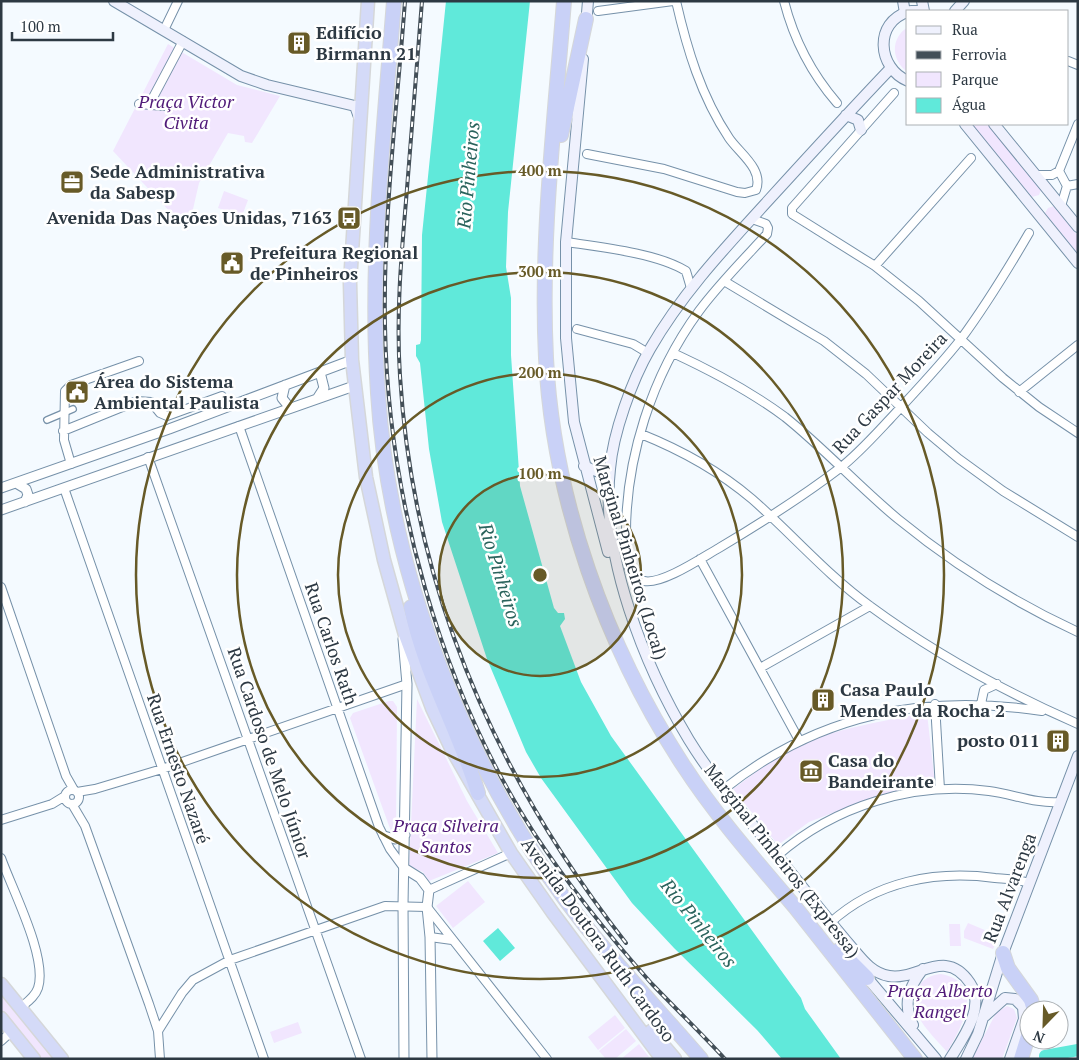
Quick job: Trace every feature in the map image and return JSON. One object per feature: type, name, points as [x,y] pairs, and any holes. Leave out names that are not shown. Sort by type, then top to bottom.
[{"type":"highway","name":"Avenida Doutora Ruth Cardoso","points":[[368,1],[359,117],[350,283],[352,360],[366,477],[384,560],[405,635],[432,708],[451,748],[511,853],[553,913],[662,1059]]},
{"type":"highway","points":[[394,1],[377,226],[375,307],[381,428],[405,562],[407,588],[425,659],[467,758],[478,793]]},
{"type":"highway","name":"Marginal Pinheiros (Expressa)","points":[[564,1],[544,305],[550,404],[559,465],[601,606],[623,659],[682,764],[715,812],[795,908],[915,1059]]},
{"type":"highway","points":[[551,182],[592,15]]},
{"type":"highway","points":[[405,562],[430,641],[475,748],[525,837],[584,923],[701,1059]]},
{"type":"highway","points":[[795,908],[867,978]]},
{"type":"highway","points":[[1003,953],[1008,968],[1031,1000]]},
{"type":"highway","points":[[1,984],[62,1059]]},
{"type":"highway","points":[[618,1000],[635,1013],[675,1059]]},
{"type":"highway","points":[[1,1018],[34,1059]]},
{"type":"main road","points":[[114,1],[241,76],[267,86],[354,106],[359,117]]},
{"type":"main road","name":"Marginal Pinheiros (Local)","points":[[588,1],[592,15],[566,242],[566,338],[574,422],[584,466],[637,645],[662,702],[692,756],[740,821],[867,978],[923,1041],[936,1059]]},
{"type":"main road","points":[[906,13],[895,18],[885,38],[883,52],[890,69],[906,80]]},
{"type":"main road","points":[[890,69],[846,115],[691,288],[656,340],[648,353],[626,407],[610,467],[608,502],[612,538],[639,635],[669,703],[685,732],[724,789],[830,923],[864,962],[880,973],[898,976],[923,968],[945,966],[964,976],[974,992],[976,1002],[972,1018],[950,1059]]},
{"type":"main road","points":[[846,115],[858,120],[862,130]]},
{"type":"main road","points":[[966,125],[1078,263]]},
{"type":"main road","points":[[995,125],[1078,227]]},
{"type":"main road","points":[[584,466],[601,473],[610,467]]},
{"type":"main road","name":"Rua Alvarenga","points":[[966,1059],[978,1034],[1003,953],[1078,756]]},
{"type":"main road","points":[[923,968],[911,986],[906,1004],[909,1018],[923,1041]]},
{"type":"main road","points":[[984,1016],[1005,998],[1014,999],[1023,1007],[1024,1018],[1010,1059]]},
{"type":"street","points":[[164,30],[178,1]]},
{"type":"street","points":[[587,154],[664,169],[745,194],[756,190],[758,178],[753,168],[726,134],[705,95],[688,52],[674,1],[592,15]]},
{"type":"street","points":[[784,1],[798,43],[821,83],[837,103]]},
{"type":"street","points":[[149,105],[183,41]]},
{"type":"street","points":[[894,94],[792,208],[795,218],[875,266],[919,301],[1019,392],[1078,433]]},
{"type":"street","points":[[139,104],[164,106]]},
{"type":"street","points":[[1035,175],[1047,176],[1059,171],[1078,124]]},
{"type":"street","points":[[875,266],[972,158]]},
{"type":"street","points":[[1059,171],[1066,186],[1061,206]]},
{"type":"street","points":[[1066,186],[1078,184]]},
{"type":"street","points":[[752,219],[766,224],[766,234],[698,312],[673,353],[652,397],[641,434],[688,455],[721,476],[870,606],[967,669],[1052,713],[1078,724]]},
{"type":"street","name":"Rua Gaspar Moreira","points":[[641,434],[630,482],[626,516],[626,548],[630,572],[639,580],[653,582],[700,559],[770,517],[841,467],[901,407],[960,339],[984,306],[1029,233]]},
{"type":"street","points":[[566,242],[631,253],[668,263],[686,271],[691,288]]},
{"type":"street","points":[[724,281],[824,341],[866,374],[928,433],[966,464],[1011,496],[1078,536]]},
{"type":"street","points":[[577,328],[633,344],[648,353]]},
{"type":"street","points":[[633,344],[656,340]]},
{"type":"street","points":[[1019,392],[1078,345]]},
{"type":"street","points":[[673,353],[729,380],[785,418],[898,519],[962,567],[1016,600],[1078,632]]},
{"type":"street","points":[[1,488],[286,386],[352,360]]},
{"type":"street","points":[[71,464],[64,444],[63,431],[64,396],[67,387],[139,361]]},
{"type":"street","points":[[316,399],[324,388],[320,372]]},
{"type":"street","points":[[286,386],[282,399],[290,408]]},
{"type":"street","points":[[1,510],[354,386]]},
{"type":"street","points":[[269,392],[279,402],[277,412]]},
{"type":"street","points":[[63,431],[137,401],[150,402],[160,413],[167,416],[222,396]]},
{"type":"street","points":[[47,420],[73,410]]},
{"type":"street","name":"Rua Carlos Rath","points":[[239,426],[384,836],[390,849],[404,868]]},
{"type":"street","name":"Rua Cardoso de Melo Júnior","points":[[148,457],[361,1059]]},
{"type":"street","points":[[16,483],[21,484],[27,490],[25,502]]},
{"type":"street","name":"Rua Ernesto Nazaré","points":[[64,488],[264,1059]]},
{"type":"street","points":[[700,559],[799,740]]},
{"type":"street","points":[[1,587],[72,797],[158,1031],[160,1059]]},
{"type":"street","points":[[760,668],[870,606]]},
{"type":"street","points":[[404,1059],[403,905],[407,684],[402,641],[405,635]]},
{"type":"street","points":[[967,669],[980,681],[984,690],[981,704]]},
{"type":"street","points":[[1,826],[5,820],[95,789],[162,769],[337,706],[407,684]]},
{"type":"street","points":[[984,690],[997,684]]},
{"type":"street","points":[[724,789],[760,762],[799,740],[861,717],[935,704],[981,704],[1052,713]]},
{"type":"street","points":[[935,704],[940,789]]},
{"type":"street","points":[[777,856],[817,826],[857,807],[900,795],[940,789],[988,791],[1046,803],[1060,802]]},
{"type":"street","points":[[384,836],[395,840],[405,835]]},
{"type":"street","points":[[429,890],[511,853]]},
{"type":"street","points":[[1,858],[37,949],[39,964],[38,990],[20,1008]]},
{"type":"street","points":[[404,868],[420,878],[429,890],[427,907],[430,937],[432,1059]]},
{"type":"street","points":[[830,923],[858,901],[885,888],[932,875],[974,875],[1017,879],[1029,883]]},
{"type":"street","points":[[158,1031],[182,992],[194,980],[230,960],[385,906],[403,905],[427,907],[547,1059]]},
{"type":"street","points":[[430,937],[452,940]]},
{"type":"street","points":[[1,1041],[12,1031]]},
{"type":"green space","points":[[906,29],[906,70],[898,62],[895,49],[898,37]]},
{"type":"green space","name":"Praça Victor Civita","points":[[168,44],[237,85],[280,96],[252,143],[245,142],[244,136],[228,133],[199,183],[188,231],[113,151]]},
{"type":"green space","points":[[973,125],[988,125],[1041,190],[1039,195],[1032,197]]},
{"type":"green space","points":[[224,191],[248,200],[242,216],[218,208]]},
{"type":"green space","points":[[1054,206],[1078,236],[1078,254],[1045,213],[1048,208]]},
{"type":"green space","name":"Praça Silveira Santos","points":[[417,699],[467,801],[498,853],[429,881],[423,872],[409,866]]},
{"type":"green space","name":"Praça Silveira Santos","points":[[393,701],[397,707],[396,835],[392,834],[350,718],[353,713]]},
{"type":"green space","points":[[927,713],[935,784],[861,802],[809,822],[778,845],[733,789],[780,755],[813,739],[851,728]]},
{"type":"green space","points":[[468,881],[485,902],[453,928],[436,906]]},
{"type":"green space","points":[[968,923],[999,936],[993,949],[964,938],[964,931]]},
{"type":"green space","points":[[949,924],[960,924],[961,946],[950,946]]},
{"type":"green space","name":"Praça Alberto Rangel","points":[[941,974],[955,979],[963,987],[967,996],[963,1019],[947,1052],[922,1023],[915,1006],[915,997],[922,982],[930,976]]},
{"type":"green space","points":[[1,990],[57,1059],[38,1059],[1,1013]]},
{"type":"green space","name":"Praça Alberto Rangel","points":[[1007,1006],[1014,1009],[1017,1018],[1002,1059],[972,1059],[996,1013]]},
{"type":"green space","points":[[615,1015],[625,1028],[598,1050],[588,1037]]},
{"type":"green space","points":[[298,1022],[302,1033],[274,1043],[270,1032]]},
{"type":"green space","points":[[626,1029],[636,1041],[615,1059],[606,1059],[599,1051]]},
{"type":"green space","points":[[639,1044],[649,1057],[621,1059]]},
{"type":"water","name":"Rio Pinheiros","points":[[446,1],[530,1],[508,212],[506,267],[511,298],[511,355],[520,486],[554,608],[558,613],[564,613],[565,619],[560,626],[581,682],[611,736],[801,998],[805,1009],[841,1059],[782,1059],[757,1030],[674,948],[632,903],[541,778],[526,752],[487,659],[442,522],[429,449],[420,363],[416,356],[416,345],[420,344],[421,340],[422,235]]},
{"type":"water","points":[[498,928],[515,948],[500,961],[483,941]]},
{"type":"waterway","points":[[1045,1056],[1078,1050]]},
{"type":"railway","points":[[405,1],[388,204],[385,326],[388,391],[396,457],[409,524],[425,589],[446,654],[471,716],[501,776],[534,833],[590,911],[621,948],[652,984],[725,1059]]},
{"type":"railway","points":[[422,1],[402,245],[399,332],[400,376],[408,454],[423,531],[443,605],[469,677],[501,747],[538,814],[579,880],[626,943]]},
{"type":"place","name":"Edifício Birmann 21","points":[[299,43]]},
{"type":"place","name":"Sede Administrativa da Sabesp","points":[[72,182]]},
{"type":"place","name":"Avenida Das Nações Unidas, 7163","points":[[349,218]]},
{"type":"place","name":"Prefeitura Regional de Pinheiros","points":[[232,263]]},
{"type":"place","name":"Área do Sistema Ambiental Paulista","points":[[77,392]]},
{"type":"place","name":"Casa Paulo Mendes da Rocha 2","points":[[823,700]]},
{"type":"place","name":"posto 011","points":[[1058,741]]},
{"type":"place","name":"Casa do Bandeirante","points":[[811,771]]}]
